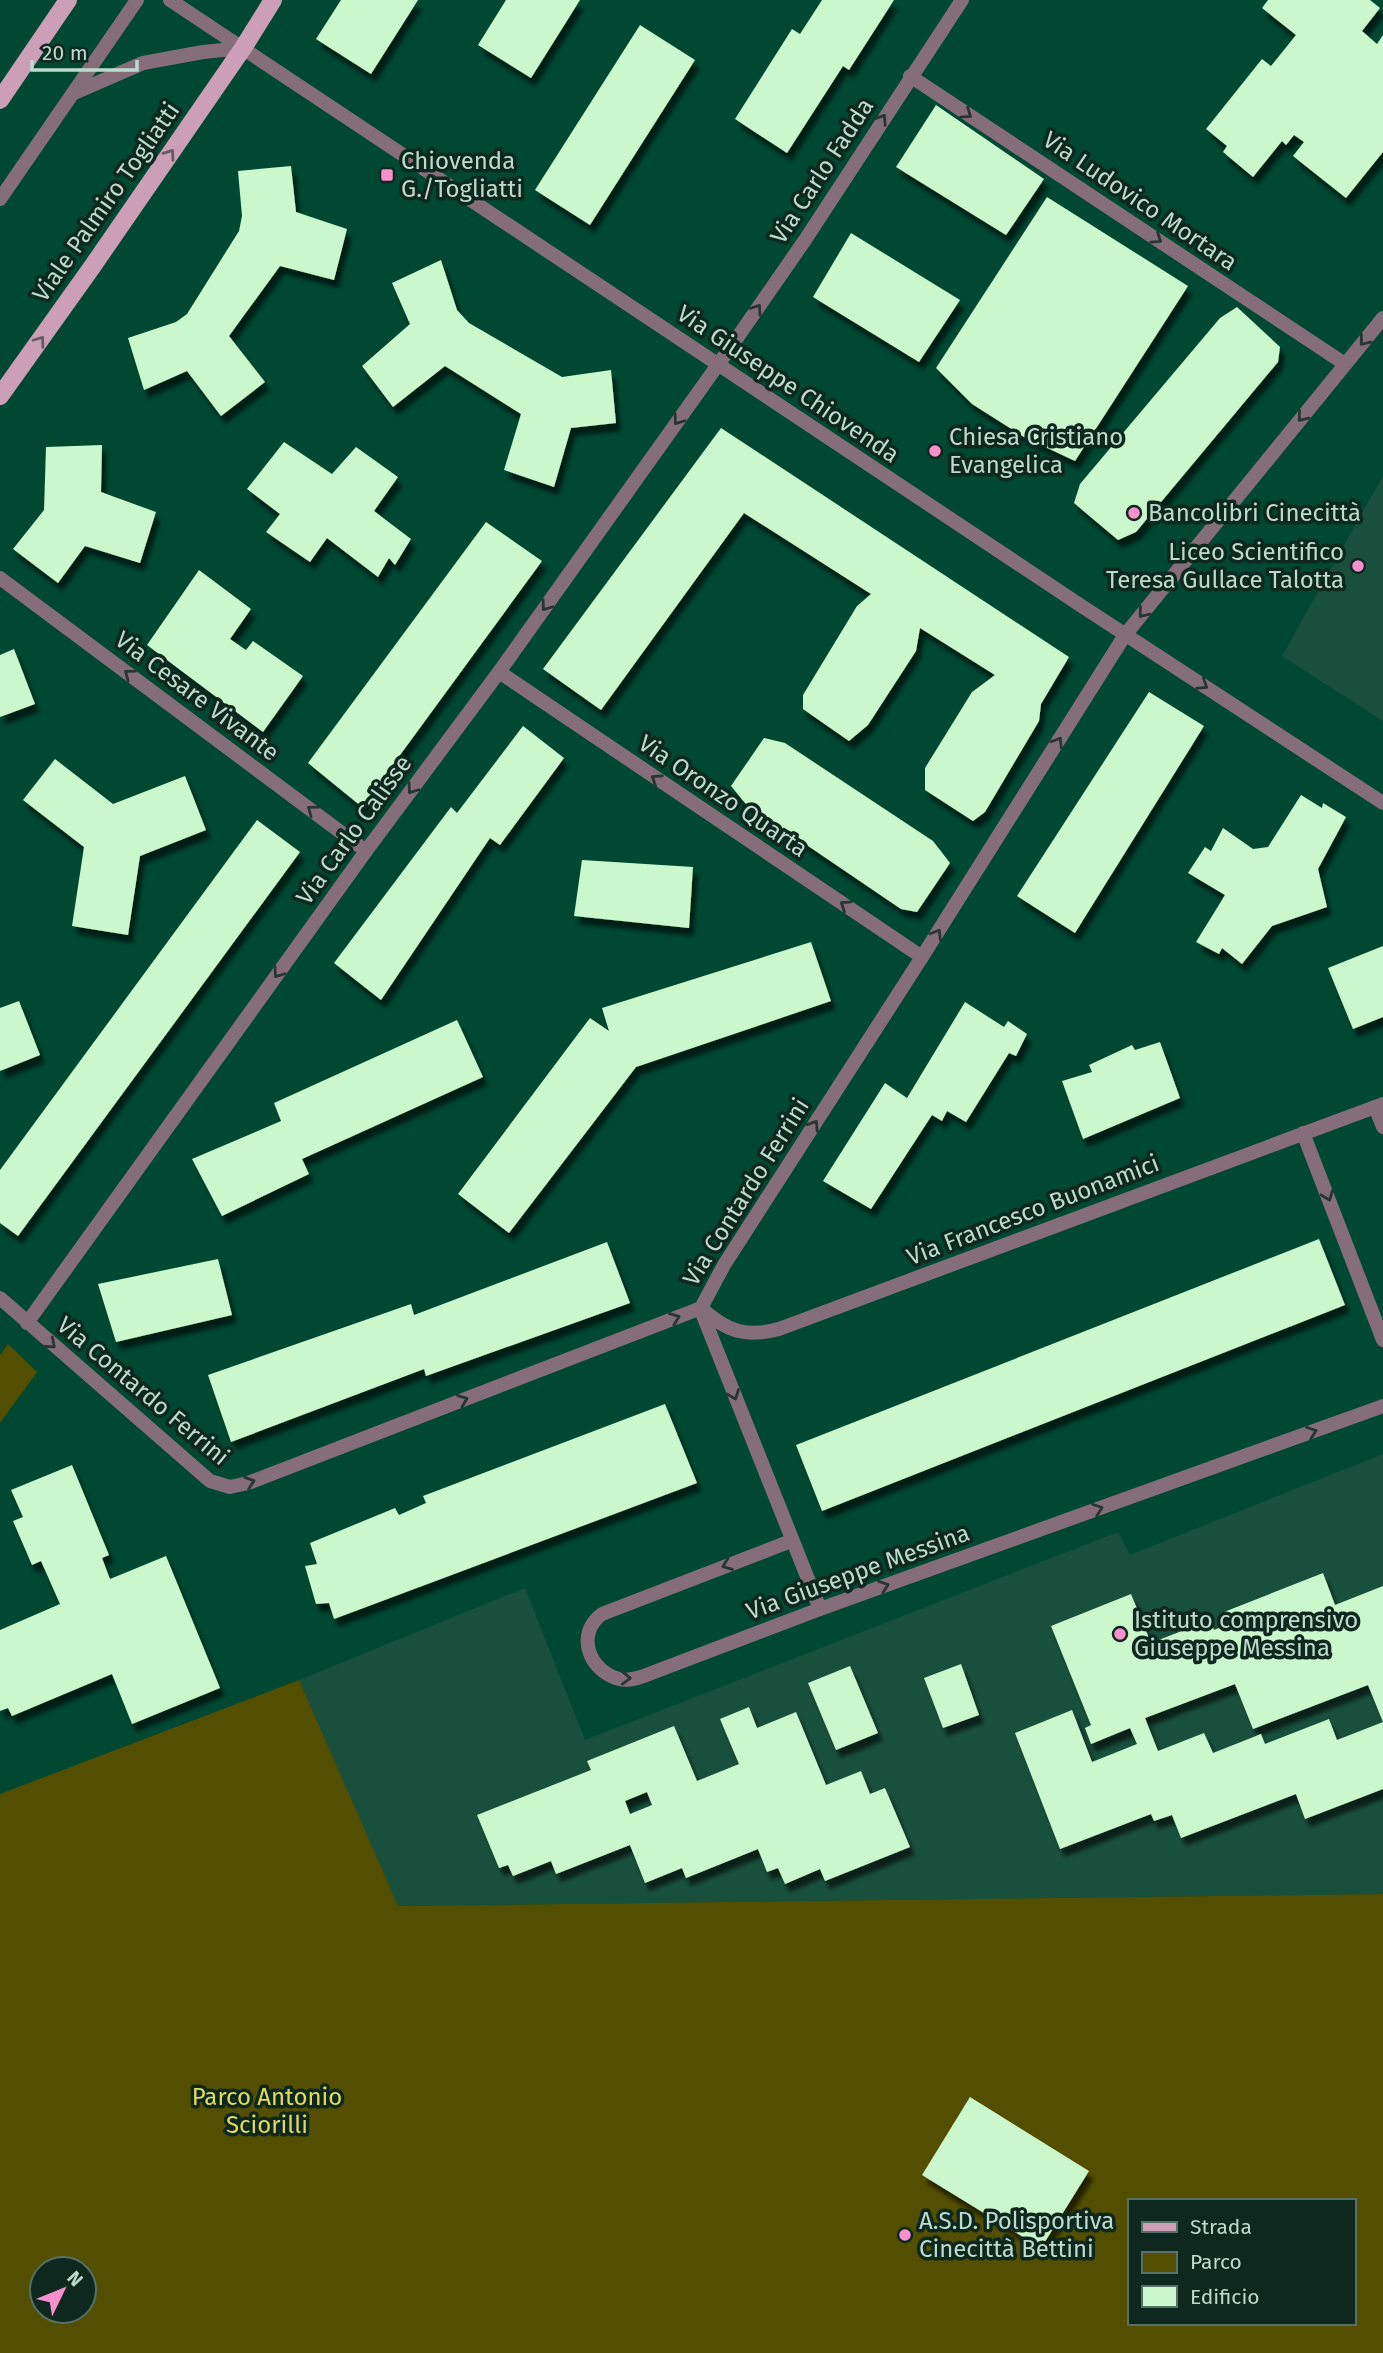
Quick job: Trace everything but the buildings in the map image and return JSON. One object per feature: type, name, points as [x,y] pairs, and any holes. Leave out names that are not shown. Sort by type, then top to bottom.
[{"type":"main road","points":[[0,100],[68,0]]},
{"type":"main road","name":"Viale Palmiro Togliatti","points":[[0,396],[243,48],[273,0]]},
{"type":"street","points":[[0,199],[137,0]]},
{"type":"street","name":"Via Giuseppe Chiovenda","points":[[170,0],[1125,635],[1383,803]]},
{"type":"street","name":"Via Carlo Fadda","points":[[718,365],[805,240],[961,0]]},
{"type":"street","points":[[73,94],[143,63],[243,48]]},
{"type":"street","name":"Via Ludovico Mortara","points":[[910,76],[1345,365]]},
{"type":"street","name":"Via Contardo Ferrini","points":[[0,1298],[210,1481],[230,1487],[261,1478],[701,1308],[724,1265],[1125,635],[1383,318]]},
{"type":"street","name":"Via Carlo Calisse","points":[[27,1323],[718,365]]},
{"type":"street","name":"Via Cesare Vivante","points":[[0,578],[366,851]]},
{"type":"street","name":"Via Oronzo Quarta","points":[[499,672],[922,957]]},
{"type":"street","points":[[1379,1105],[1383,1127]]},
{"type":"street","name":"Via Francesco Buonamici","points":[[701,1308],[724,1327],[743,1333],[779,1329],[1379,1105]]},
{"type":"street","points":[[1303,1133],[1383,1340]]},
{"type":"street","points":[[701,1308],[820,1609]]},
{"type":"street","name":"Via Giuseppe Messina","points":[[791,1541],[602,1614],[588,1630],[589,1653],[605,1673],[622,1680],[631,1680],[1383,1406]]},
{"type":"shaded area","name":"Liceo Scientifico Teresa Gullace Talotta","points":[[1383,476],[1383,721],[1282,656]]},
{"type":"shaded area","name":"Istituto comprensivo Giuseppe Messina","points":[[1383,1454],[1383,1894],[397,1906],[299,1680],[525,1588],[585,1740],[1118,1532],[1130,1555]]},
{"type":"green space","points":[[8,1344],[37,1372],[0,1423],[0,1355]]},
{"type":"green space","name":"Parco Antonio Sciorilli","points":[[299,1680],[398,1906],[1383,1894],[1383,2353],[0,2353],[0,1794]]},
{"type":"place","name":"Chiovenda G./Togliatti","points":[[387,175]]},
{"type":"place","name":"Chiesa Cristiano Evangelica","points":[[935,451]]},
{"type":"place","name":"Bancolibri Cinecittà","points":[[1134,513]]},
{"type":"place","name":"Liceo Scientifico Teresa Gullace Talotta","points":[[1358,566]]},
{"type":"place","name":"Istituto comprensivo Giuseppe Messina","points":[[1120,1634]]},
{"type":"place","name":"A.S.D. Polisportiva Cinecittà Bettini","points":[[905,2235]]}]
